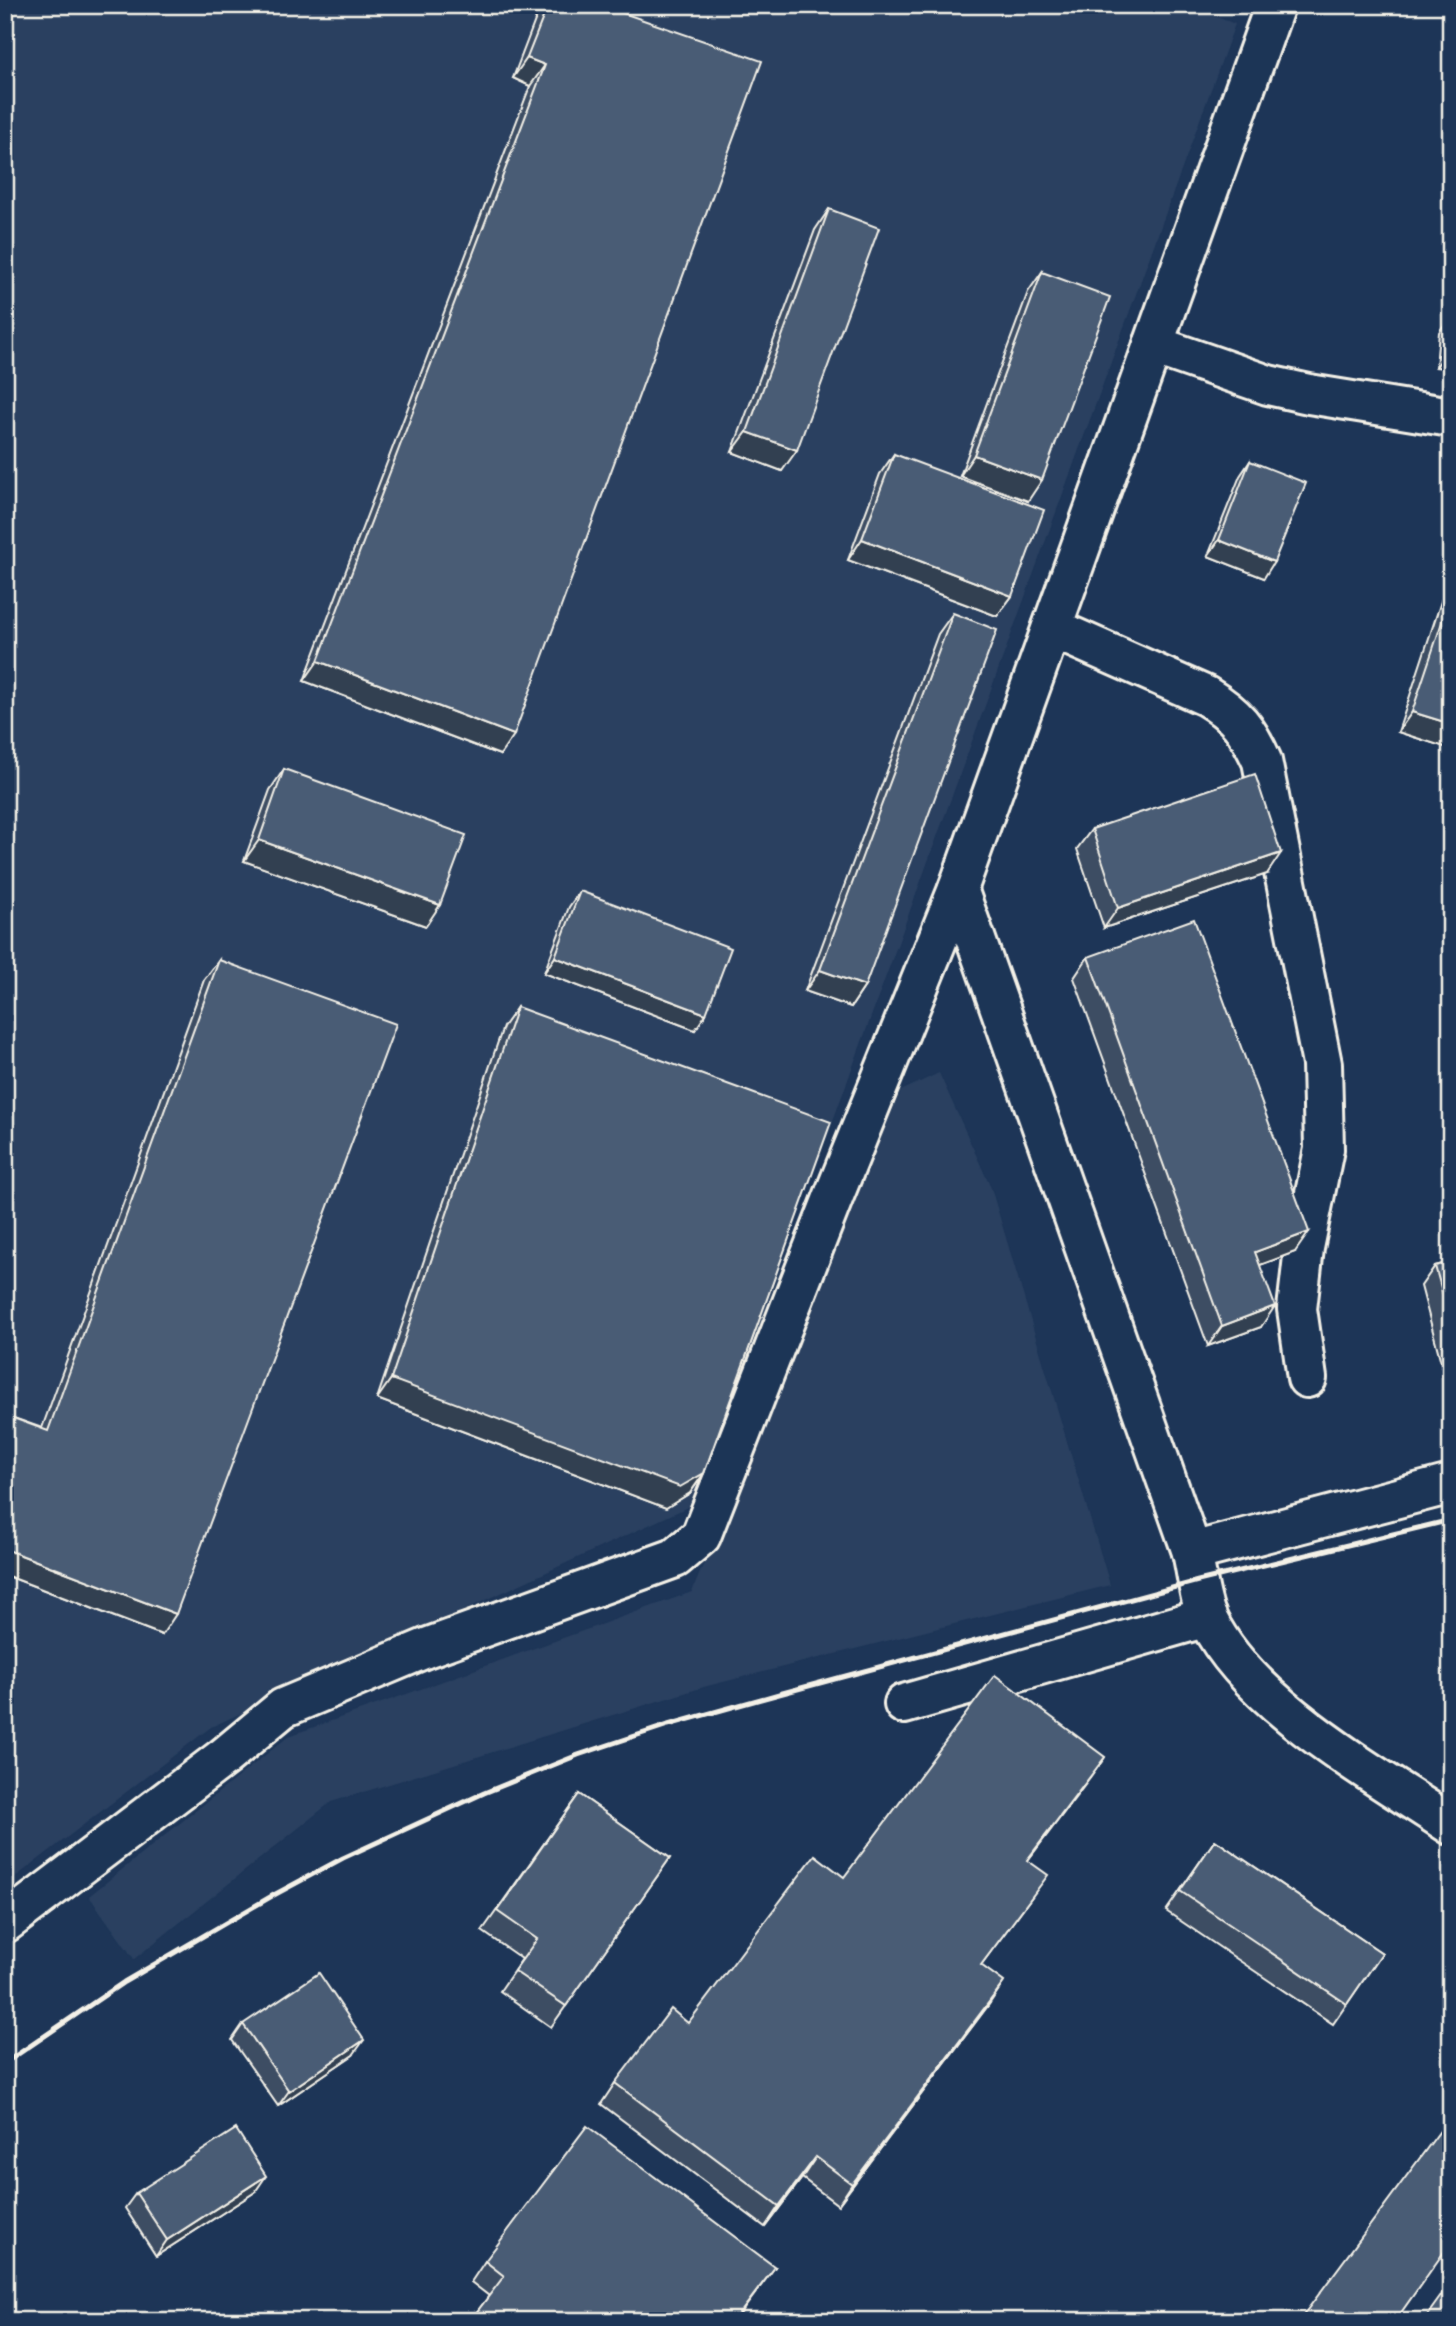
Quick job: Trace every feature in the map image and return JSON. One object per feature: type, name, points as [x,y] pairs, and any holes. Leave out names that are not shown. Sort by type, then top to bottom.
[{"type":"street","points":[[5,1923],[202,1774],[283,1708],[426,1648],[676,1558],[701,1536],[958,889],[1275,5]]},
{"type":"street","points":[[1153,345],[1268,385],[1451,417]]},
{"type":"street","points":[[1052,628],[1206,696],[1229,710],[1249,734],[1262,761],[1322,1064],[1324,1149],[1304,1248],[1297,1310],[1307,1378]]},
{"type":"street","points":[[958,889],[1192,1552],[1207,1617],[1225,1648],[1256,1683],[1298,1722],[1451,1825]]},
{"type":"street","points":[[1192,1552],[1451,1484]]},
{"type":"street","points":[[904,1704],[1207,1617]]},
{"type":"shaded area","points":[[5,5],[1185,5],[1235,24],[692,1505],[211,1727],[5,1885]]},
{"type":"shaded area","points":[[939,1073],[991,1188],[1110,1585],[707,1686],[331,1802],[134,1959],[89,1896],[289,1736],[692,1592],[901,1091]]},
{"type":"building","points":[[548,5],[600,5],[762,61],[514,735],[318,661],[545,65],[527,58]]},
{"type":"building","points":[[829,209],[879,228],[797,450],[747,432]]},
{"type":"building","points":[[1042,272],[1110,297],[1042,480],[974,455]]},
{"type":"building","points":[[1450,316],[1451,351],[1447,351]]},
{"type":"building","points":[[894,454],[1044,510],[1012,596],[862,539]]},
{"type":"building","points":[[1250,461],[1306,483],[1274,562],[1219,540]]},
{"type":"building","points":[[1451,595],[1451,724],[1412,712]]},
{"type":"building","points":[[953,613],[997,630],[865,986],[820,970]]},
{"type":"building","points":[[284,769],[466,835],[440,905],[259,840]]},
{"type":"building","points":[[1255,774],[1281,853],[1118,908],[1092,829]]},
{"type":"building","points":[[580,891],[731,948],[706,1014],[555,957]]},
{"type":"building","points":[[1194,919],[1309,1232],[1255,1252],[1275,1306],[1222,1326],[1088,957]]},
{"type":"building","points":[[219,960],[396,1024],[176,1614],[5,1549],[5,1415],[48,1431]]},
{"type":"building","points":[[517,1007],[831,1122],[704,1473],[680,1487],[391,1379]]},
{"type":"building","points":[[1451,1262],[1451,1324],[1435,1266]]},
{"type":"building","points":[[995,1675],[1105,1757],[1027,1860],[1048,1875],[981,1965],[1004,1982],[852,2184],[816,2157],[779,2206],[615,2083],[671,2009],[688,2023],[815,1855],[844,1877]]},
{"type":"building","points":[[579,1794],[670,1858],[566,2006],[514,1971],[537,1939],[497,1911]]},
{"type":"building","points":[[1215,1840],[1382,1953],[1347,2004],[1180,1891]]},
{"type":"building","points":[[319,1973],[364,2040],[289,2091],[243,2024]]},
{"type":"building","points":[[1451,2116],[1451,2242],[1395,2321],[1299,2321]]},
{"type":"building","points":[[587,2126],[775,2267],[734,2321],[477,2321],[473,2317],[504,2276],[485,2261]]},
{"type":"building","points":[[236,2129],[266,2176],[167,2240],[136,2193]]},
{"type":"building","points":[[1451,2282],[1451,2321],[1423,2321]]},
{"type":"railway","points":[[5,2063],[124,1982],[272,1896],[343,1858],[484,1793],[578,1755],[668,1725],[1198,1581],[1451,1520]]}]
